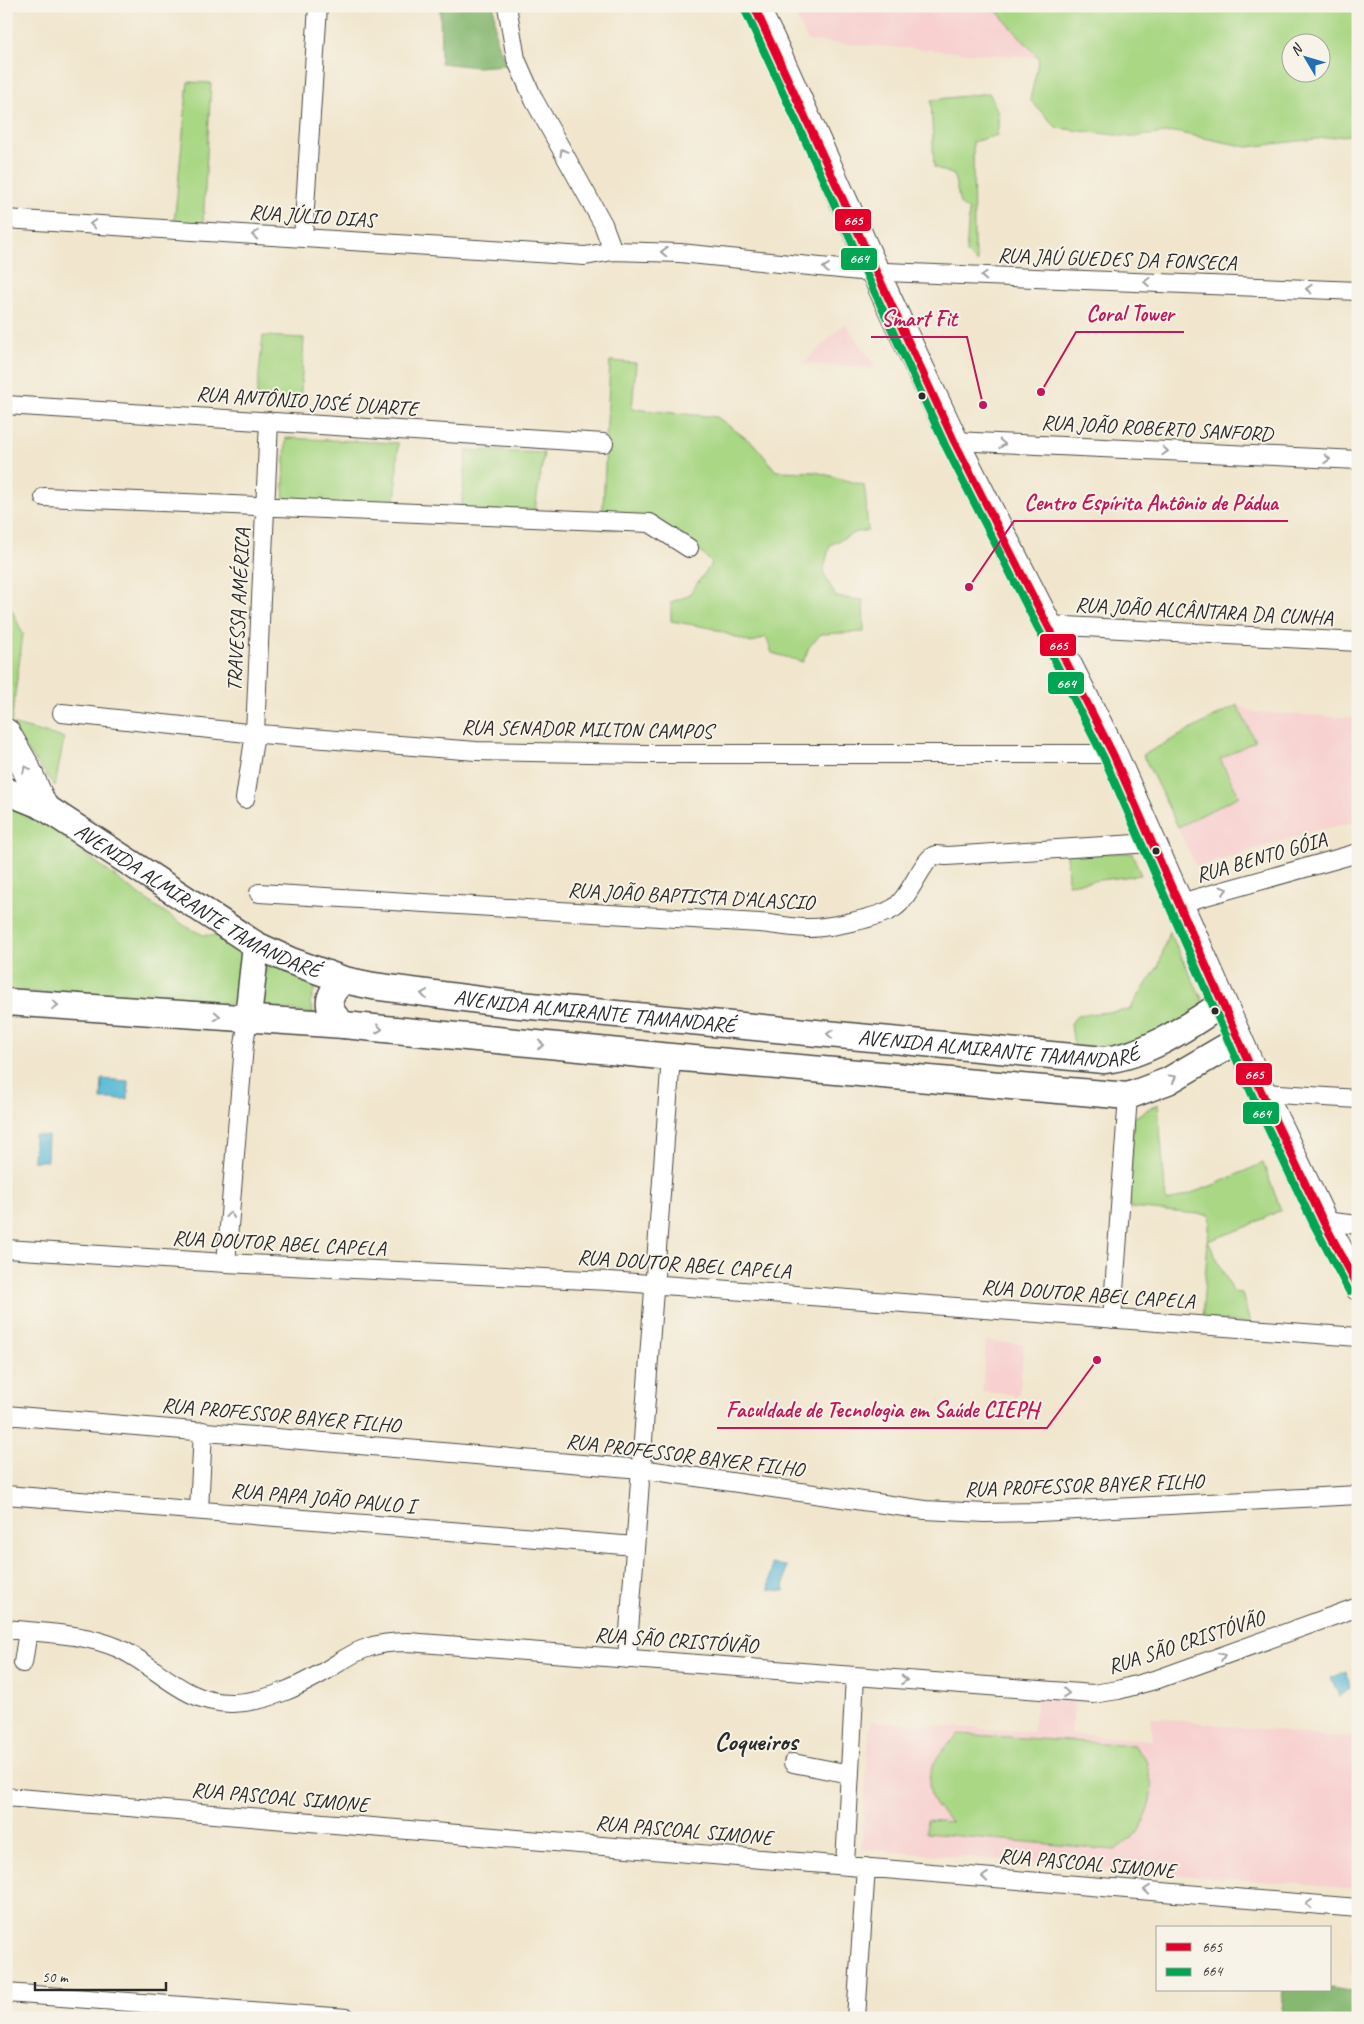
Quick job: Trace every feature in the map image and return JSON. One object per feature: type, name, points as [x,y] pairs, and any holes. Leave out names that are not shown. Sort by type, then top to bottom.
[{"type":"main road","points":[[754,6],[874,271],[954,441],[1113,754],[1177,904],[1262,1093],[1323,1221],[1358,1286]]},
{"type":"main road","points":[[6,733],[25,766],[43,806]]},
{"type":"main road","name":"AVENIDA ALMIRANTE TAMANDARÉ","points":[[6,791],[43,806],[256,945],[291,961],[344,980],[373,986],[510,1004],[1099,1060],[1122,1058],[1168,1037],[1222,1004]]},
{"type":"main road","points":[[248,1018],[256,945]]},
{"type":"main road","points":[[344,980],[333,989],[329,1003],[333,1016],[344,1026]]},
{"type":"main road","name":"AVENIDA ALMIRANTE TAMANDARÉ","points":[[6,1002],[344,1026],[671,1057],[1128,1096],[1168,1081],[1238,1040]]},
{"type":"main road","points":[[1122,1058],[1128,1096]]},
{"type":"street","points":[[303,238],[318,6]]},
{"type":"street","points":[[506,6],[516,59],[534,100],[604,224],[613,251]]},
{"type":"street","name":"RUA JÚLIO DIAS","points":[[6,219],[585,256],[613,251],[680,253],[874,271]]},
{"type":"street","name":"RUA JAÚ GUEDES DA FONSECA","points":[[874,271],[1358,291]]},
{"type":"street","name":"RUA ANTÔNIO JOSÉ DUARTE","points":[[6,404],[604,443]]},
{"type":"street","name":"TRAVESSA AMÉRICA","points":[[245,799],[255,733],[269,421]]},
{"type":"street","name":"RUA JOÃO ROBERTO SANFORD","points":[[954,441],[1358,460]]},
{"type":"street","points":[[44,497],[650,523],[689,548]]},
{"type":"street","name":"RUA JOÃO ALCÂNTARA DA CUNHA","points":[[1048,625],[1358,642]]},
{"type":"street","name":"RUA SENADOR MILTON CAMPOS","points":[[62,713],[255,733],[476,751],[665,754],[1113,754]]},
{"type":"street","name":"RUA JOÃO BAPTISTA D'ALASCIO","points":[[259,893],[750,922],[809,928],[883,914],[894,908],[910,892],[925,863],[936,855],[947,856],[1152,843]]},
{"type":"street","name":"RUA BENTO GÓIA","points":[[1177,904],[1358,853]]},
{"type":"street","points":[[226,1263],[244,1045],[248,1018]]},
{"type":"street","points":[[627,1659],[671,1057]]},
{"type":"street","points":[[1262,1093],[1358,1099]]},
{"type":"street","points":[[1112,1319],[1128,1096]]},
{"type":"street","points":[[1323,1221],[1358,1225]]},
{"type":"street","name":"RUA DOUTOR ABEL CAPELA","points":[[6,1249],[226,1263],[654,1284],[1358,1337]]},
{"type":"street","name":"RUA PROFESSOR BAYER FILHO","points":[[6,1415],[641,1469],[907,1508],[985,1513],[1358,1496]]},
{"type":"street","points":[[199,1510],[203,1431]]},
{"type":"street","name":"RUA PAPA JOÃO PAULO I","points":[[6,1495],[635,1546]]},
{"type":"street","name":"RUA SÃO CRISTÓVÃO","points":[[6,1629],[91,1638],[119,1649],[188,1693],[211,1702],[233,1703],[280,1694],[301,1685],[365,1648],[387,1642],[408,1642],[1093,1694],[1118,1690],[1158,1679],[1358,1607]]},
{"type":"street","points":[[23,1663],[28,1631]]},
{"type":"street","points":[[845,1865],[855,1676]]},
{"type":"street","points":[[793,1763],[850,1774]]},
{"type":"street","name":"RUA PASCOAL SIMONE","points":[[6,1797],[1358,1908]]},
{"type":"street","points":[[856,2018],[866,1867]]},
{"type":"street","points":[[6,1993],[347,2018]]},
{"type":"shaded area","points":[[790,6],[992,6],[1039,58],[808,41]]},
{"type":"shaded area","points":[[845,323],[877,368],[803,364]]},
{"type":"shaded area","points":[[1237,705],[1255,712],[1358,718],[1358,821],[1310,832],[1199,867],[1195,864],[1143,755]]},
{"type":"shaded area","points":[[986,1341],[1024,1344],[1019,1395],[982,1392]]},
{"type":"shaded area","points":[[1037,1699],[1075,1701],[1071,1734],[1152,1740],[1150,1717],[1323,1736],[1358,1737],[1358,1889],[861,1849],[870,1721],[1033,1732]]},
{"type":"shaded area","points":[[1355,1913],[1358,1913],[1358,1973],[1349,1972]]},
{"type":"green space","points":[[440,6],[494,6],[496,40],[507,65],[476,67],[441,63]]},
{"type":"green space","points":[[992,6],[1358,6],[1358,93],[1354,99],[1358,134],[1248,147],[1175,132],[1131,137],[1057,128],[1030,100],[1039,58]]},
{"type":"green space","points":[[188,82],[211,83],[203,225],[174,224]]},
{"type":"green space","points":[[989,93],[998,113],[997,135],[973,142],[974,245],[978,263],[966,253],[969,211],[960,204],[954,175],[934,167],[931,100]]},
{"type":"green space","points":[[263,336],[304,338],[300,406],[256,402]]},
{"type":"green space","points":[[610,361],[636,363],[632,409],[717,417],[755,445],[776,471],[816,472],[864,485],[868,530],[854,533],[830,545],[823,572],[836,597],[863,600],[864,632],[821,634],[809,647],[803,662],[772,653],[766,637],[751,643],[711,628],[671,621],[671,602],[688,596],[712,563],[684,536],[663,529],[602,529]]},
{"type":"green space","points":[[286,438],[398,443],[395,508],[283,503]]},
{"type":"green space","points":[[467,450],[544,453],[535,509],[461,513]]},
{"type":"green space","points":[[6,598],[23,634],[11,724],[64,738],[55,786],[6,723]]},
{"type":"green space","points":[[1237,705],[1255,741],[1220,759],[1239,796],[1178,827],[1143,755]]},
{"type":"green space","points":[[6,801],[35,815],[128,887],[185,926],[203,935],[225,936],[241,945],[245,956],[239,1005],[6,990]]},
{"type":"green space","points":[[1067,853],[1132,853],[1141,875],[1068,884]]},
{"type":"green space","points":[[1169,931],[1206,1007],[1124,1050],[1074,1046],[1071,1024],[1077,1015],[1129,1010],[1159,965]]},
{"type":"green space","points":[[267,958],[320,984],[315,989],[310,1003],[314,1014],[262,1006]]},
{"type":"green space","points":[[1158,1104],[1166,1202],[1211,1186],[1263,1163],[1281,1210],[1244,1228],[1208,1241],[1233,1292],[1242,1293],[1250,1324],[1202,1318],[1210,1215],[1130,1208],[1133,1118]]},
{"type":"green space","points":[[959,1734],[1134,1745],[1146,1760],[1152,1786],[1149,1809],[1140,1831],[1115,1850],[926,1833],[927,1820],[952,1822],[935,1805],[929,1783],[933,1765],[944,1749]]},
{"type":"green space","points":[[1332,1988],[1358,1992],[1358,2018],[1281,2018],[1284,1992],[1332,1992]]},
{"type":"water","points":[[102,1079],[128,1081],[128,1099],[101,1099]]},
{"type":"water","points":[[34,1135],[48,1136],[47,1161],[33,1161]]},
{"type":"water","points":[[772,1564],[786,1566],[784,1591],[769,1589]]},
{"type":"water","points":[[1347,1671],[1350,1689],[1339,1696],[1331,1678]]},
{"type":"transit line","name":"665","points":[[754,6],[954,441],[1113,754],[1262,1093],[1323,1221],[1358,1286]]},
{"type":"transit line","name":"664","points":[[745,10],[945,445],[1104,758],[1253,1097],[1314,1225],[1349,1291]]},
{"type":"place","name":"Coral Tower","points":[[1041,392]]},
{"type":"place","name":"Smart Fit","points":[[983,405]]},
{"type":"place","name":"Centro Espírita Antônio de Pádua","points":[[969,587]]},
{"type":"place","name":"Faculdade de Tecnologia em Saúde CIEPH","points":[[1097,1360]]},
{"type":"district","name":"Coqueiros","points":[[756,1741]]}]
